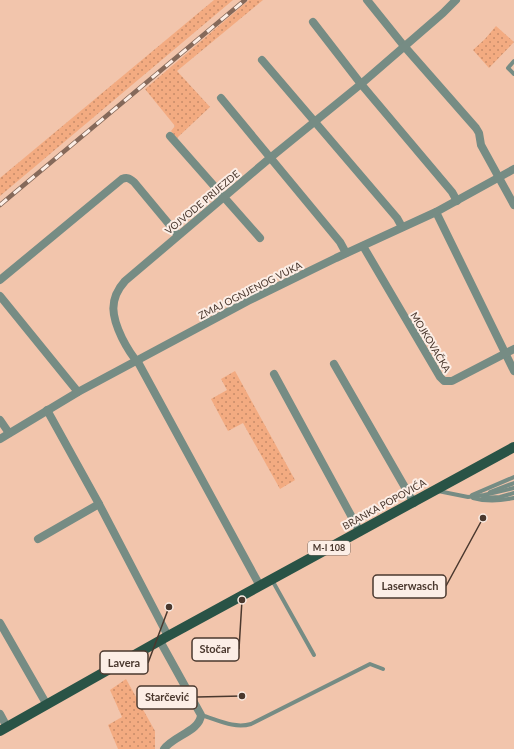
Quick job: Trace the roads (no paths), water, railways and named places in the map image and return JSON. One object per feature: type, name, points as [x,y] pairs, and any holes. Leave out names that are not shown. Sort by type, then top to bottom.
[{"type":"main road","name":"BRANKA POPOVIĆA","points":[[4,729],[164,638],[414,503],[514,447]]},
{"type":"street","points":[[367,0],[404,46],[476,128],[481,145],[514,205]]},
{"type":"street","name":"VOJVODE PRIJEZDE","points":[[260,586],[139,364],[131,355],[117,328],[113,313],[114,298],[120,286],[125,281],[314,121],[361,84],[456,0]]},
{"type":"street","points":[[313,22],[361,84],[452,192],[457,201]]},
{"type":"street","points":[[262,60],[397,218],[402,228]]},
{"type":"street","points":[[221,98],[340,242],[346,253]]},
{"type":"street","points":[[170,136],[225,196],[260,238]]},
{"type":"street","name":"ZMAJ OGNJENOG VUKA","points":[[0,439],[47,410],[135,360],[248,301],[346,253],[436,212],[514,169]]},
{"type":"street","points":[[0,280],[125,178],[128,178],[134,182],[178,235]]},
{"type":"street","points":[[436,212],[514,371]]},
{"type":"street","name":"MOJKOVAČKA","points":[[362,246],[442,380],[448,382],[452,381],[514,349]]},
{"type":"street","points":[[0,296],[78,392]]},
{"type":"street","points":[[334,364],[414,503]]},
{"type":"street","points":[[274,374],[360,532]]},
{"type":"street","points":[[47,410],[99,504],[201,715],[201,720],[198,724],[172,740],[164,749]]},
{"type":"street","points":[[0,420],[8,433]]},
{"type":"street","points":[[38,539],[99,504]]},
{"type":"street","points":[[0,623],[47,705]]},
{"type":"street","points":[[0,714],[4,729]]},
{"type":"lane","points":[[514,61],[508,68],[514,74]]},
{"type":"lane","points":[[468,497],[514,476]]},
{"type":"lane","points":[[468,497],[484,494],[514,482]]},
{"type":"lane","points":[[468,497],[514,488]]},
{"type":"lane","points":[[433,491],[482,500],[501,501],[514,498]]},
{"type":"lane","points":[[468,497],[500,497],[514,493]]},
{"type":"lane","points":[[272,580],[314,655]]},
{"type":"lane","points":[[201,715],[223,723],[245,726],[370,664],[383,668]]},
{"type":"railway","points":[[0,205],[245,0]]},
{"type":"place","name":"Laserwasch","points":[[483,518]]},
{"type":"place","name":"Stočar","points":[[242,600]]},
{"type":"place","name":"Lavera","points":[[169,607]]},
{"type":"place","name":"Starčević","points":[[242,696]]}]
